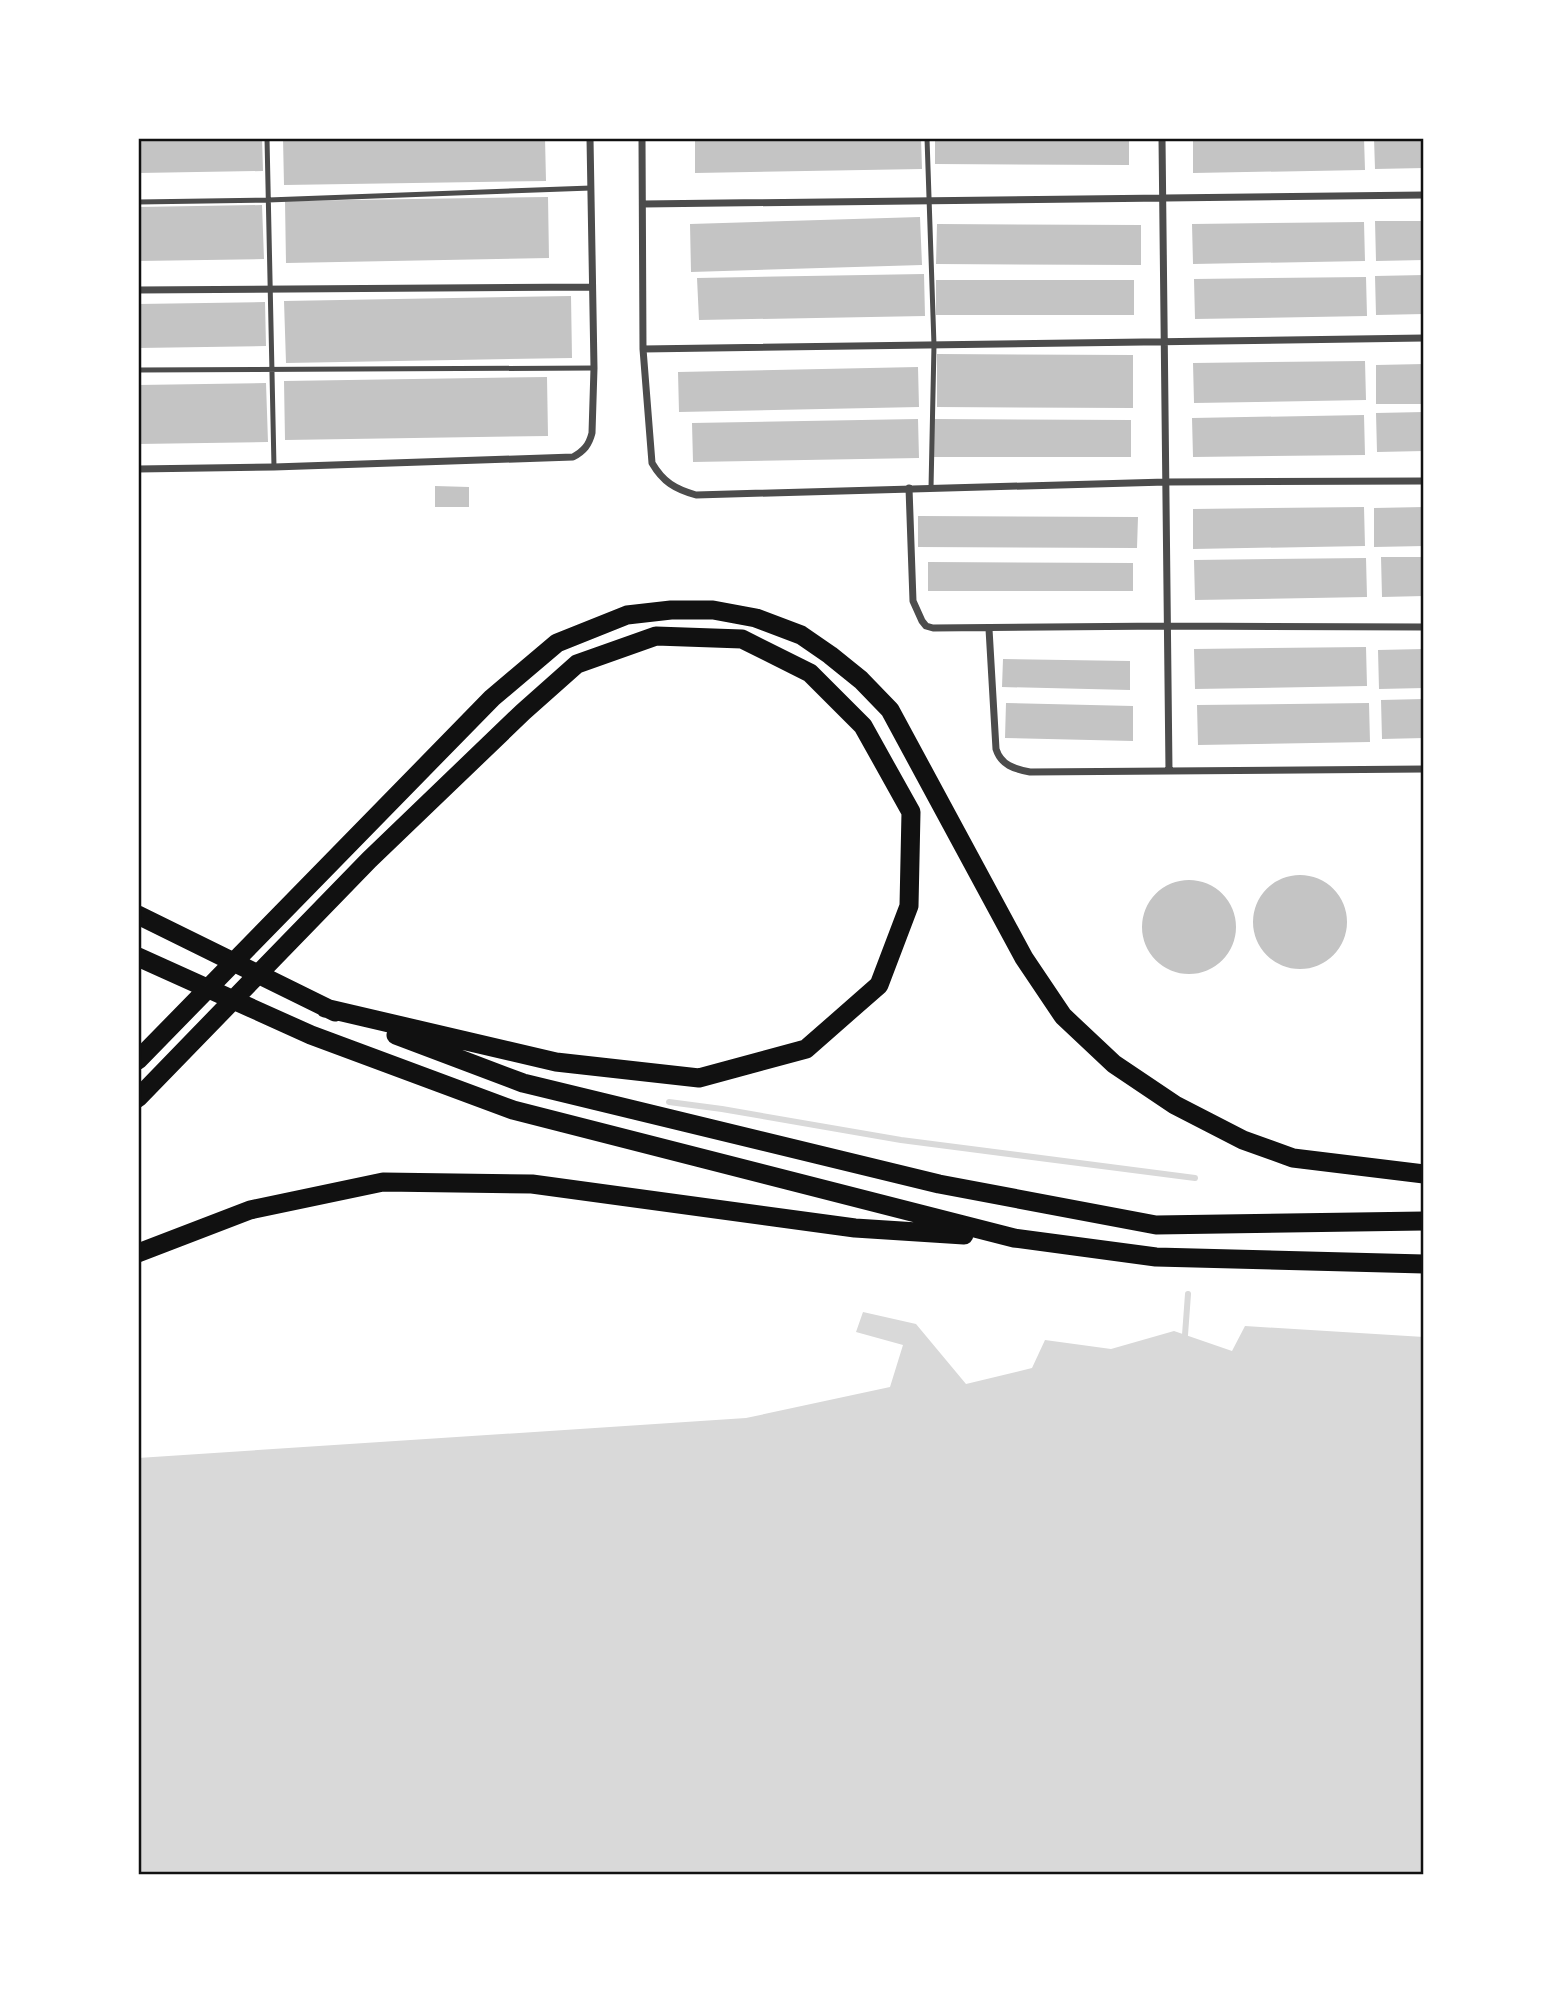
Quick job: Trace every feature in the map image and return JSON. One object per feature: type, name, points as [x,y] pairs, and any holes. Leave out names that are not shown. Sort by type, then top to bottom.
[{"type":"highway","points":[[138,1059],[492,698],[557,643],[626,615],[671,610],[713,610],[756,618],[801,635],[861,680],[890,710],[1024,958],[1063,1016],[1114,1064],[1187,1111],[1243,1140],[1293,1158],[1424,1174]]},
{"type":"highway","points":[[138,1098],[369,860],[577,664],[656,636],[742,639],[810,673],[863,726],[911,812],[909,906],[879,985],[806,1049],[699,1078],[556,1062],[325,1007]]},
{"type":"highway","points":[[138,915],[325,1007],[523,1083],[734,1136],[953,1187],[1156,1225],[1424,1222]]},
{"type":"highway","points":[[138,957],[311,1035],[513,1110],[1014,1238]]},
{"type":"highway","points":[[138,1253],[250,1210],[383,1182],[532,1184],[855,1228],[1014,1238],[1156,1256],[1424,1264]]},
{"type":"street","points":[[138,469],[573,457],[585,448],[592,433],[594,368],[590,138]]},
{"type":"street","points":[[642,138],[643,349],[652,463],[660,477],[670,486],[696,495],[1167,482],[1424,481]]},
{"type":"street","points":[[1162,138],[1169,771]]},
{"type":"street","points":[[643,204],[1424,195]]},
{"type":"street","points":[[138,290],[593,287]]},
{"type":"street","points":[[643,349],[1424,338]]},
{"type":"street","points":[[909,488],[912,601],[926,626],[943,630],[1168,626],[1424,627]]},
{"type":"street","points":[[989,629],[996,749],[998,757],[1008,766],[1030,772],[1424,769]]},
{"type":"lane","points":[[267,138],[274,467]]},
{"type":"lane","points":[[927,138],[934,345],[931,488]]},
{"type":"lane","points":[[138,202],[591,188]]},
{"type":"lane","points":[[138,370],[594,368]]},
{"type":"shaded area","points":[[863,1312],[916,1324],[966,1384],[1032,1368],[1045,1340],[1111,1349],[1174,1331],[1232,1351],[1245,1326],[1424,1337],[1424,1875],[138,1875],[138,1458],[746,1418],[890,1387],[903,1345],[856,1332]]},
{"type":"building","points":[[138,138],[262,138],[263,171],[138,173]]},
{"type":"building","points":[[283,138],[545,138],[546,181],[284,185]]},
{"type":"building","points":[[695,138],[921,138],[922,169],[695,173]]},
{"type":"building","points":[[935,138],[1129,138],[1129,165],[935,164]]},
{"type":"building","points":[[1193,138],[1364,138],[1365,170],[1193,173]]},
{"type":"building","points":[[1374,138],[1424,138],[1424,168],[1375,169]]},
{"type":"building","points":[[548,197],[549,258],[286,263],[285,201]]},
{"type":"building","points":[[262,205],[264,259],[138,261],[138,207]]},
{"type":"building","points":[[920,217],[922,265],[691,272],[690,224]]},
{"type":"building","points":[[1375,221],[1424,221],[1424,260],[1376,261]]},
{"type":"building","points":[[1364,222],[1365,261],[1193,264],[1192,224]]},
{"type":"building","points":[[937,224],[1141,225],[1141,265],[936,264]]},
{"type":"building","points":[[924,274],[925,316],[699,320],[697,278]]},
{"type":"building","points":[[1424,275],[1424,314],[1376,315],[1375,276]]},
{"type":"building","points":[[1366,277],[1367,316],[1195,319],[1194,279]]},
{"type":"building","points":[[936,280],[1134,280],[1134,315],[936,315]]},
{"type":"building","points":[[571,296],[572,358],[286,363],[284,301]]},
{"type":"building","points":[[265,302],[266,346],[138,348],[138,304]]},
{"type":"building","points":[[937,354],[1133,355],[1133,408],[937,407]]},
{"type":"building","points":[[1365,361],[1366,400],[1194,403],[1193,363]]},
{"type":"building","points":[[1424,364],[1424,404],[1376,404],[1376,365]]},
{"type":"building","points":[[918,367],[919,407],[679,412],[678,372]]},
{"type":"building","points":[[547,377],[548,436],[285,440],[284,381]]},
{"type":"building","points":[[266,383],[268,442],[138,444],[138,385]]},
{"type":"building","points":[[1424,412],[1424,451],[1377,452],[1376,413]]},
{"type":"building","points":[[1364,415],[1365,455],[1193,457],[1192,418]]},
{"type":"building","points":[[918,419],[919,458],[693,462],[692,423]]},
{"type":"building","points":[[933,419],[1131,420],[1131,457],[933,457]]},
{"type":"building","points":[[435,486],[469,487],[469,507],[435,507]]},
{"type":"building","points":[[1364,507],[1365,546],[1193,549],[1193,509]]},
{"type":"building","points":[[1424,507],[1424,546],[1374,547],[1374,508]]},
{"type":"building","points":[[918,516],[1138,517],[1137,548],[918,547]]},
{"type":"building","points":[[1381,557],[1424,557],[1424,596],[1382,597]]},
{"type":"building","points":[[1366,558],[1367,597],[1195,600],[1194,560]]},
{"type":"building","points":[[928,562],[1133,563],[1133,591],[928,591]]},
{"type":"building","points":[[1366,647],[1367,686],[1195,689],[1194,649]]},
{"type":"building","points":[[1424,649],[1424,688],[1379,689],[1378,650]]},
{"type":"building","points":[[1003,659],[1130,661],[1130,690],[1002,687]]},
{"type":"building","points":[[1424,699],[1424,738],[1382,739],[1381,700]]},
{"type":"building","points":[[1006,703],[1133,706],[1133,741],[1005,738]]},
{"type":"building","points":[[1369,703],[1370,742],[1198,745],[1197,705]]},
{"type":"building","points":[[1300,875],[1318,878],[1333,889],[1344,904],[1347,922],[1344,940],[1333,955],[1318,966],[1300,969],[1282,966],[1267,955],[1256,940],[1253,922],[1256,904],[1267,889],[1282,878]]},
{"type":"building","points":[[1189,880],[1207,883],[1222,894],[1233,909],[1236,927],[1233,945],[1222,960],[1207,971],[1189,974],[1171,971],[1156,960],[1145,945],[1142,927],[1145,909],[1156,894],[1171,883]]},
{"type":"waterway","points":[[669,1102],[901,1140],[1195,1178]]},
{"type":"waterway","points":[[1185,1335],[1188,1294]]}]
